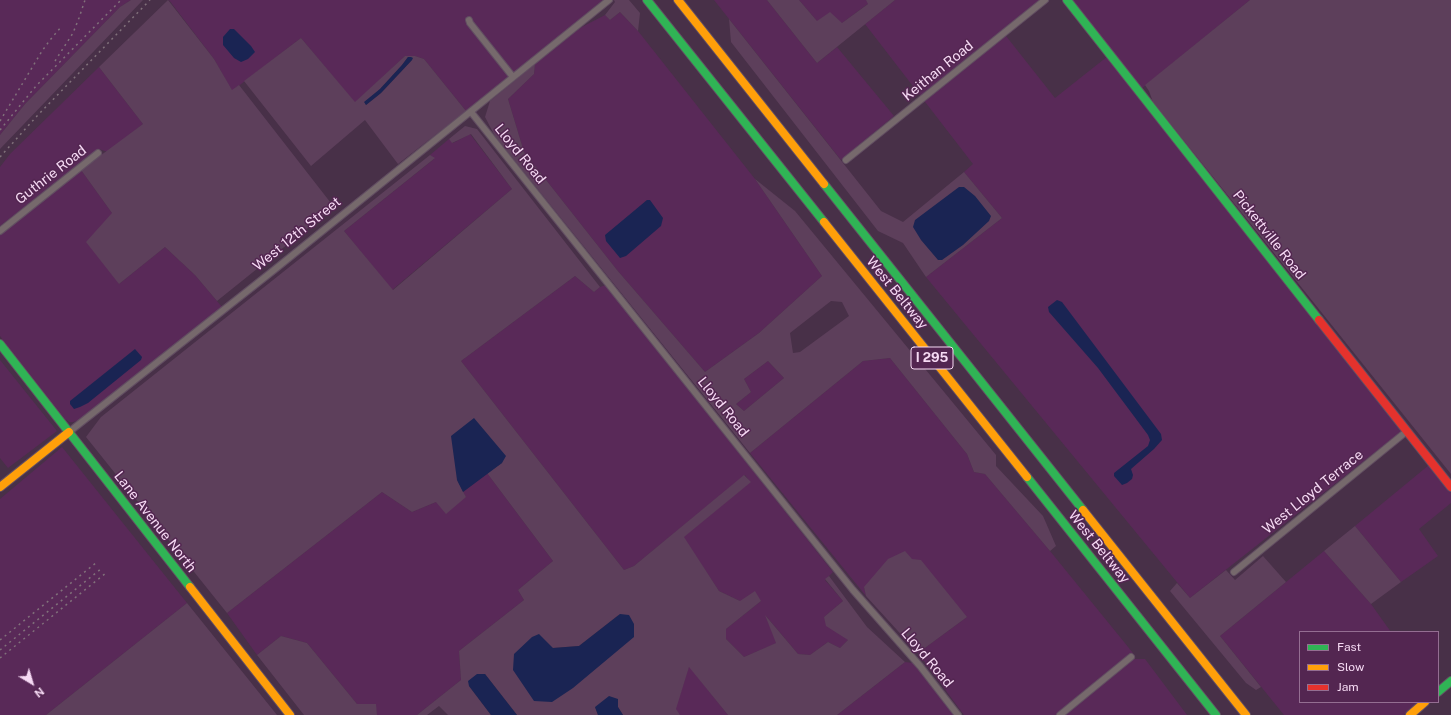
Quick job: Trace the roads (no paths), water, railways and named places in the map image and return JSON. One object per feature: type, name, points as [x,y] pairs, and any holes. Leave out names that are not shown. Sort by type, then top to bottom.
[{"type":"main road","name":"West Beltway","points":[[648,0],[1216,715]]},
{"type":"main road","name":"West Beltway","points":[[678,0],[1246,715]]},
{"type":"main road","name":"Pickettville Road","points":[[1067,0],[1451,487]]},
{"type":"main road","name":"Lane Avenue North","points":[[0,344],[290,715]]},
{"type":"main road","name":"West 12th Street","points":[[0,487],[69,432]]},
{"type":"main road","points":[[1439,691],[1451,681]]},
{"type":"main road","points":[[1410,715],[1425,703]]},
{"type":"street","name":"West 12th Street","points":[[69,432],[238,299],[609,0]]},
{"type":"street","name":"Keithan Road","points":[[846,160],[1045,0]]},
{"type":"street","points":[[469,20],[475,30],[513,77]]},
{"type":"street","name":"Lloyd Road","points":[[471,112],[853,590],[920,666],[958,715]]},
{"type":"street","name":"Guthrie Road","points":[[0,231],[98,153]]},
{"type":"street","name":"West Lloyd Terrace","points":[[1234,572],[1407,431]]},
{"type":"street","points":[[1060,715],[1131,657]]},
{"type":"water","points":[[230,29],[234,29],[255,52],[248,59],[241,62],[234,58],[223,45],[223,37]]},
{"type":"water","points":[[408,57],[413,58],[381,93],[366,105],[364,102],[380,89]]},
{"type":"water","points":[[959,187],[964,187],[975,196],[991,216],[989,221],[963,245],[942,260],[938,260],[921,240],[913,227],[915,220]]},
{"type":"water","points":[[647,200],[650,200],[663,218],[661,226],[626,256],[620,258],[606,241],[605,235]]},
{"type":"water","points":[[1057,300],[1062,302],[1161,434],[1162,440],[1131,469],[1133,475],[1132,479],[1122,485],[1114,476],[1114,473],[1148,446],[1150,440],[1148,435],[1098,368],[1049,312],[1048,307]]},
{"type":"water","points":[[135,349],[142,357],[141,360],[88,403],[74,409],[70,404],[70,401]]},
{"type":"water","points":[[474,418],[506,456],[502,463],[463,492],[457,480],[451,436]]},
{"type":"water","points":[[620,614],[629,615],[634,624],[634,637],[573,688],[552,702],[534,701],[513,670],[514,654],[532,637],[539,634],[553,648],[579,646]]},
{"type":"water","points":[[477,674],[485,674],[517,715],[491,715],[469,686],[468,681]]},
{"type":"water","points":[[609,696],[618,699],[618,707],[623,715],[598,715],[595,707]]},
{"type":"railway","points":[[55,61],[73,33],[85,0]]},
{"type":"railway","points":[[0,130],[36,86],[121,0]]},
{"type":"railway","points":[[0,157],[37,116],[150,0]]},
{"type":"railway","points":[[0,121],[42,51],[62,26]]},
{"type":"railway","points":[[0,640],[97,562]]},
{"type":"railway","points":[[0,650],[102,568]]},
{"type":"railway","points":[[0,658],[106,573]]}]
